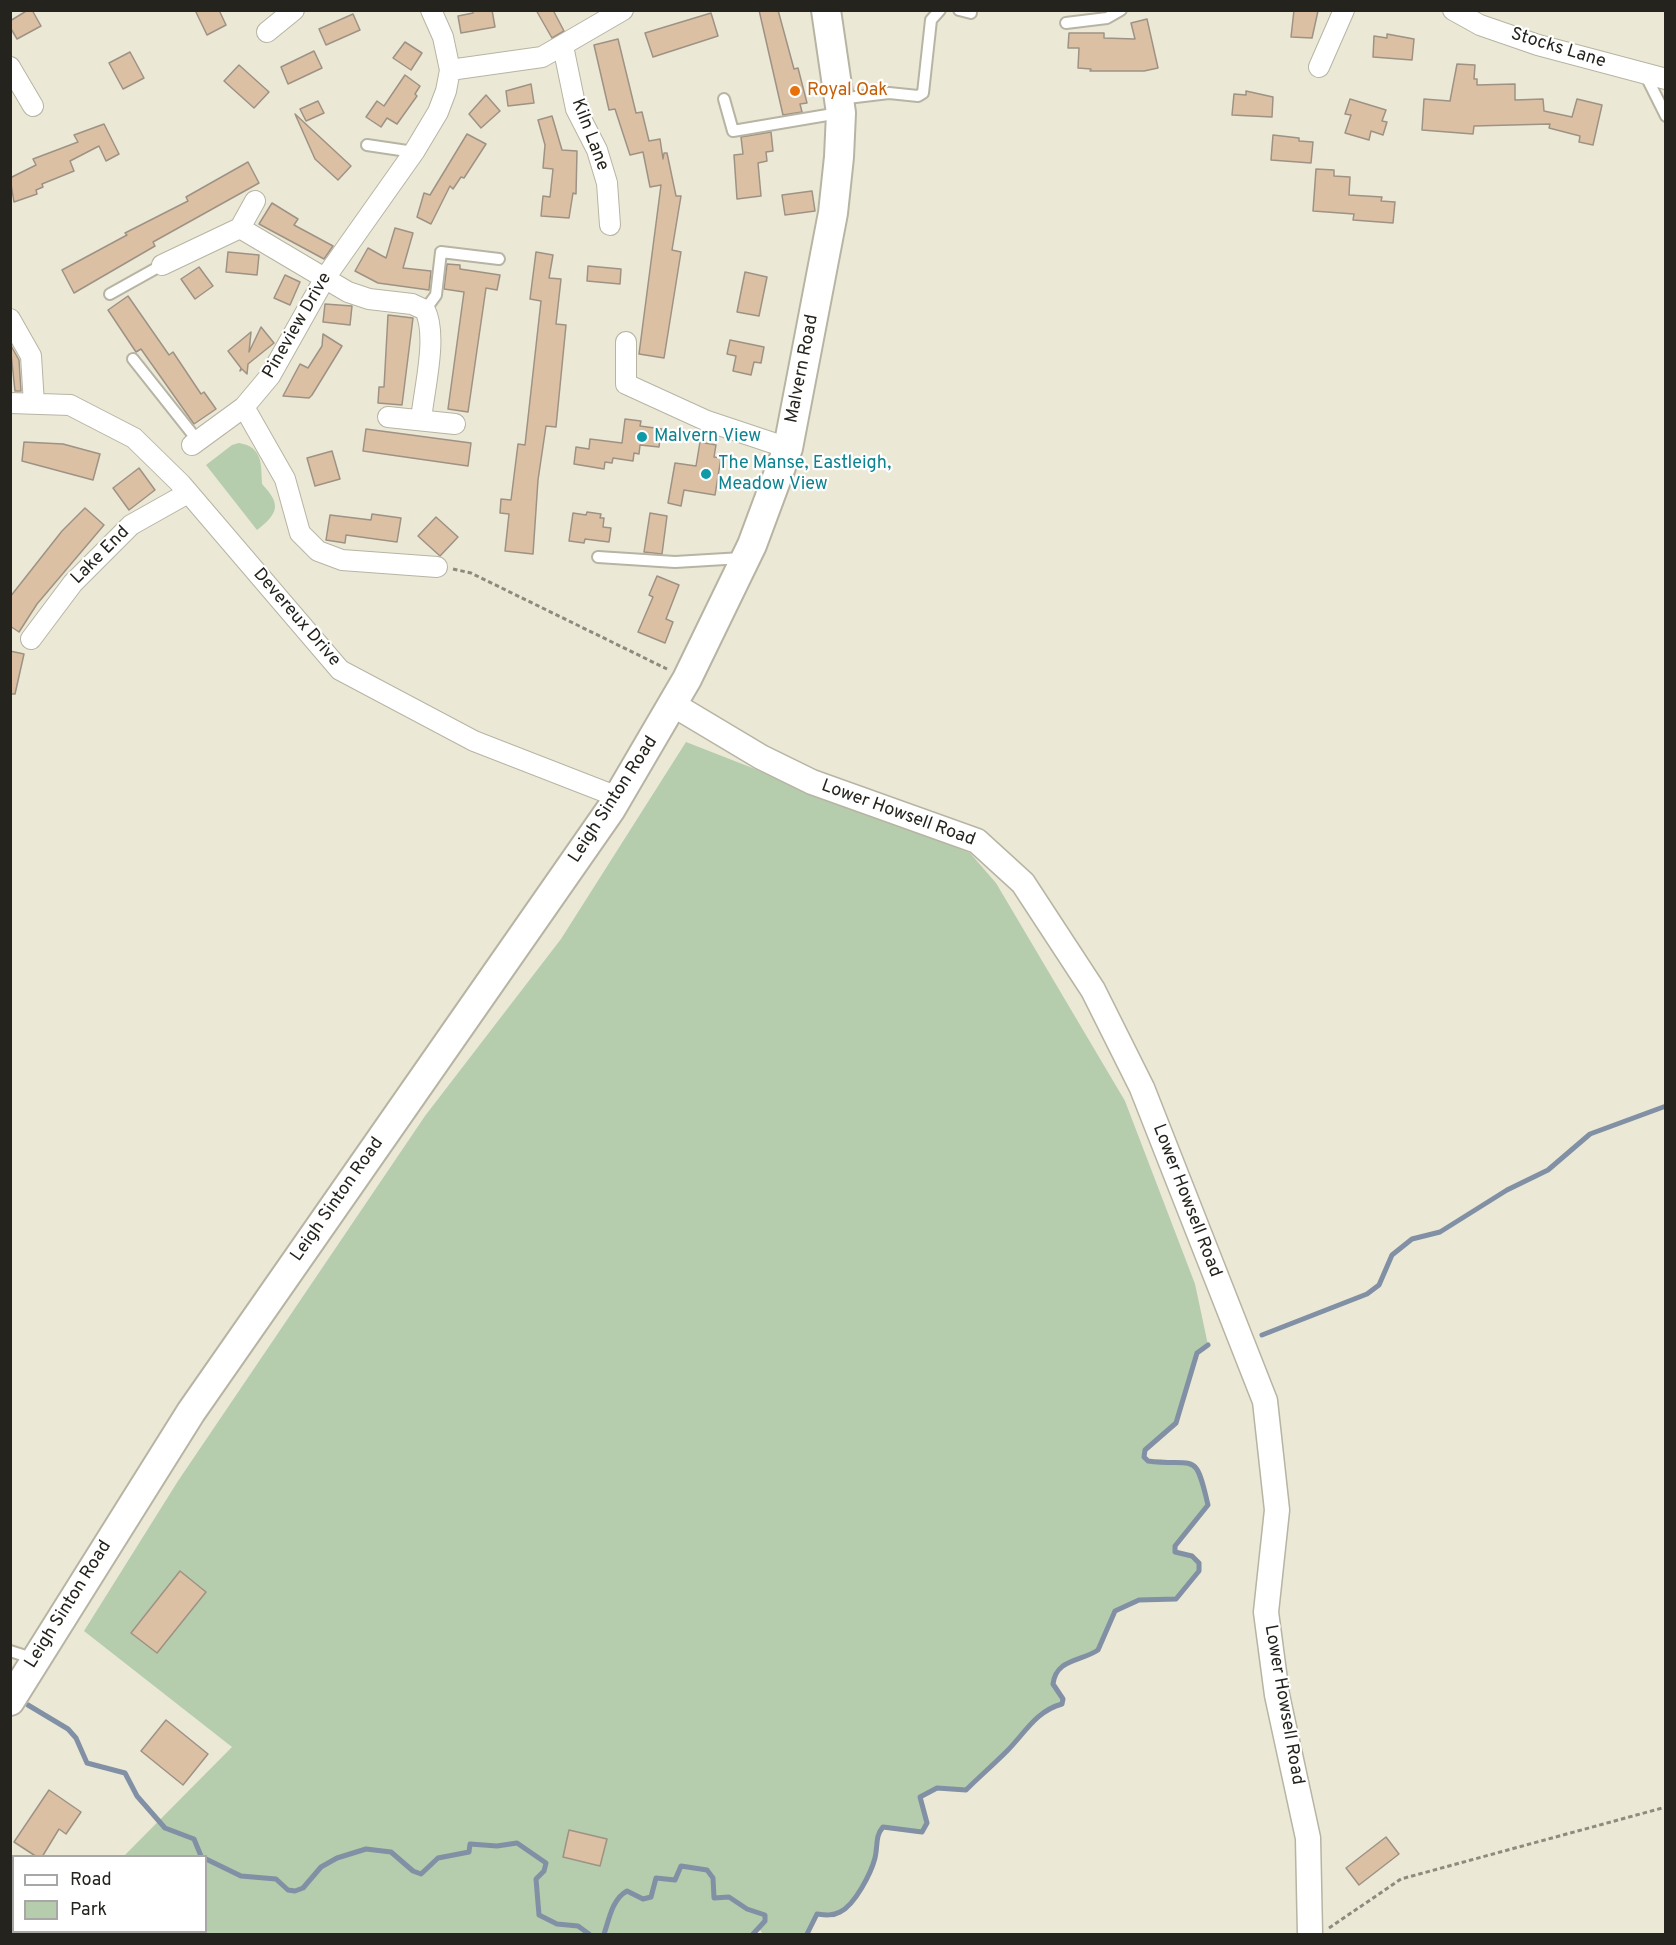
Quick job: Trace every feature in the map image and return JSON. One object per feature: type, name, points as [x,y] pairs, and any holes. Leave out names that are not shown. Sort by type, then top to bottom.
[{"type":"main road","name":"Malvern Road","points":[[674,705],[746,558],[788,448],[833,213],[840,106],[826,10]]},
{"type":"main road","name":"Leigh Sinton Road","points":[[10,1701],[23,1655],[618,797],[674,705]]},
{"type":"street","points":[[267,32],[294,10]]},
{"type":"street","points":[[414,152],[438,112],[446,92],[450,70],[443,37],[431,10]]},
{"type":"street","points":[[450,70],[521,62],[542,57],[623,10]]},
{"type":"street","points":[[1319,67],[1344,10]]},
{"type":"street","name":"Stocks Lane","points":[[1462,12],[1480,25],[1538,45],[1656,77]]},
{"type":"street","name":"Kiln Lane","points":[[564,46],[576,109],[597,150],[607,183],[610,225]]},
{"type":"street","points":[[10,67],[33,106]]},
{"type":"street","name":"Pineview Drive","points":[[195,443],[244,407],[270,376],[325,278],[414,152]]},
{"type":"street","points":[[162,264],[240,228],[255,201]]},
{"type":"street","points":[[240,228],[348,292],[369,299],[412,304],[425,310],[431,322],[421,420]]},
{"type":"street","points":[[10,319],[31,356],[34,404]]},
{"type":"street","points":[[626,342],[626,384],[707,422],[788,448]]},
{"type":"street","name":"Devereux Drive","points":[[10,403],[70,405],[134,438],[188,493],[340,670],[474,741],[618,797]]},
{"type":"street","points":[[244,407],[285,479],[300,533],[318,551],[342,560],[437,567]]},
{"type":"street","points":[[388,417],[455,424]]},
{"type":"street","name":"Lake End","points":[[31,639],[73,583],[131,525],[188,493]]},
{"type":"street","name":"Lower Howsell Road","points":[[674,705],[761,757],[812,782],[977,841],[1023,883],[1093,990],[1142,1088],[1266,1401],[1277,1510],[1266,1612],[1277,1695],[1308,1838],[1310,1935]]},
{"type":"lane","points":[[724,99],[733,131],[810,120],[840,106],[889,93],[918,96],[923,93],[931,20],[940,10]]},
{"type":"lane","points":[[959,10],[971,13]]},
{"type":"lane","points":[[1066,23],[1107,18],[1120,10]]},
{"type":"lane","points":[[1656,77],[1665,116]]},
{"type":"lane","points":[[367,145],[414,152]]},
{"type":"lane","points":[[425,310],[436,295],[441,252],[499,259]]},
{"type":"lane","points":[[110,294],[162,264]]},
{"type":"lane","points":[[133,359],[195,443]]},
{"type":"lane","points":[[598,557],[675,562],[746,558]]},
{"type":"path","points":[[437,567],[471,573],[687,679]]},
{"type":"path","points":[[1320,1935],[1401,1879],[1665,1808]]},
{"type":"green space","points":[[239,443],[257,452],[261,463],[262,484],[275,503],[270,518],[257,530],[206,465],[232,445]]},
{"type":"green space","points":[[686,742],[970,853],[996,883],[1125,1101],[1195,1284],[1208,1345],[1197,1353],[1176,1423],[1145,1450],[1144,1457],[1148,1461],[1191,1464],[1200,1475],[1208,1505],[1175,1546],[1176,1552],[1192,1556],[1199,1563],[1199,1571],[1176,1599],[1139,1600],[1115,1611],[1098,1650],[1064,1665],[1055,1676],[1053,1684],[1063,1699],[1062,1704],[1038,1717],[1007,1751],[966,1790],[937,1788],[920,1797],[927,1823],[922,1832],[883,1827],[880,1830],[873,1864],[857,1896],[846,1908],[837,1913],[817,1914],[807,1934],[763,1934],[760,1930],[753,1934],[11,1934],[10,1918],[12,1919],[12,1933],[207,1933],[207,1855],[125,1855],[232,1747],[84,1631],[178,1481],[425,1116],[561,939]]},
{"type":"building","points":[[32,10],[41,26],[17,39],[10,27],[10,21]]},
{"type":"building","points":[[195,10],[219,10],[226,25],[207,35]]},
{"type":"building","points":[[473,10],[492,10],[495,27],[461,33],[458,16],[473,13]]},
{"type":"building","points":[[536,10],[553,10],[564,31],[552,38]]},
{"type":"building","points":[[759,10],[778,10],[794,69],[798,68],[807,103],[800,104],[802,112],[783,115]]},
{"type":"building","points":[[1294,10],[1318,11],[1312,38],[1291,37]]},
{"type":"building","points":[[711,13],[718,36],[653,57],[645,33]]},
{"type":"building","points":[[353,14],[360,30],[326,45],[319,29]]},
{"type":"building","points":[[1147,19],[1158,68],[1144,71],[1090,71],[1091,69],[1078,68],[1079,48],[1068,48],[1069,33],[1104,33],[1104,38],[1135,39],[1131,23]]},
{"type":"building","points":[[1387,34],[1414,39],[1412,60],[1373,57],[1374,36],[1387,38]]},
{"type":"building","points":[[618,39],[636,113],[642,112],[649,141],[660,139],[663,159],[664,153],[667,153],[676,196],[681,196],[672,250],[681,252],[664,358],[639,354],[661,185],[650,187],[643,152],[630,155],[615,109],[609,110],[594,45]]},
{"type":"building","points":[[405,42],[422,53],[411,70],[393,58]]},
{"type":"building","points":[[314,51],[322,68],[288,84],[281,67]]},
{"type":"building","points":[[130,52],[144,78],[123,89],[109,63]]},
{"type":"building","points":[[1457,64],[1475,65],[1474,79],[1477,79],[1477,85],[1515,84],[1515,100],[1543,99],[1544,111],[1572,117],[1577,99],[1602,105],[1593,145],[1579,142],[1580,136],[1549,128],[1550,124],[1474,126],[1473,134],[1422,130],[1424,99],[1450,101]]},
{"type":"building","points":[[239,65],[269,92],[254,108],[224,81]]},
{"type":"building","points":[[405,75],[420,86],[415,94],[417,96],[397,124],[387,118],[381,127],[366,117],[377,101],[384,106]]},
{"type":"building","points":[[531,84],[534,103],[508,106],[506,91]]},
{"type":"building","points":[[1246,91],[1273,97],[1272,117],[1232,115],[1234,94],[1246,95]]},
{"type":"building","points":[[486,95],[500,111],[481,128],[469,114]]},
{"type":"building","points":[[1350,99],[1386,110],[1382,121],[1387,122],[1383,135],[1371,131],[1369,140],[1345,133],[1351,115],[1345,114]]},
{"type":"building","points":[[318,101],[324,113],[306,121],[300,109]]},
{"type":"building","points":[[295,114],[351,166],[338,180],[315,159]]},
{"type":"building","points":[[552,116],[562,150],[577,151],[576,194],[573,193],[569,218],[541,216],[543,196],[550,197],[553,169],[543,168],[545,145],[538,120]]},
{"type":"building","points":[[104,124],[119,154],[106,161],[99,146],[70,161],[74,171],[42,184],[43,187],[36,190],[37,194],[14,202],[10,178],[36,165],[33,159],[78,142],[74,135]]},
{"type":"building","points":[[771,132],[773,151],[766,152],[767,161],[758,163],[761,196],[737,199],[734,155],[743,154],[741,137]]},
{"type":"building","points":[[467,134],[486,144],[464,178],[461,177],[453,189],[450,186],[431,224],[417,217],[424,193],[430,195]]},
{"type":"building","points":[[1273,135],[1313,142],[1311,163],[1271,160]]},
{"type":"building","points":[[248,162],[259,183],[153,242],[155,246],[74,293],[62,270],[127,235],[125,233],[188,201],[186,197]]},
{"type":"building","points":[[1316,169],[1334,170],[1334,176],[1350,177],[1349,195],[1382,197],[1381,201],[1395,202],[1393,223],[1353,220],[1354,214],[1313,211]]},
{"type":"building","points":[[812,191],[815,211],[785,215],[782,195]]},
{"type":"building","points":[[272,203],[298,219],[294,225],[333,246],[324,259],[259,224]]},
{"type":"building","points":[[395,228],[413,233],[403,268],[431,271],[429,290],[378,283],[355,271],[368,248],[386,258]]},
{"type":"building","points":[[228,252],[259,255],[257,275],[226,272]]},
{"type":"building","points":[[536,252],[553,255],[549,278],[561,279],[556,324],[566,325],[556,427],[546,426],[538,480],[533,554],[505,551],[509,514],[500,513],[501,499],[511,500],[518,444],[525,445],[541,301],[530,299]]},
{"type":"building","points":[[447,264],[460,265],[460,269],[500,275],[497,290],[486,288],[468,412],[448,409],[464,292],[444,289]]},
{"type":"building","points":[[588,266],[621,269],[620,284],[587,281]]},
{"type":"building","points":[[199,267],[213,286],[195,299],[181,279]]},
{"type":"building","points":[[745,272],[767,277],[759,316],[737,312]]},
{"type":"building","points":[[285,275],[300,282],[290,305],[274,298]]},
{"type":"building","points":[[128,296],[169,355],[173,352],[201,394],[204,392],[216,409],[194,424],[141,349],[136,352],[108,310]]},
{"type":"building","points":[[325,304],[352,306],[350,325],[323,322]]},
{"type":"building","points":[[388,315],[413,318],[402,405],[378,403],[379,387],[384,387]]},
{"type":"building","points":[[261,327],[274,343],[248,364],[247,374],[242,369],[240,371],[241,368],[228,351],[251,332],[249,352]]},
{"type":"building","points":[[323,334],[342,346],[312,395],[309,398],[283,396],[300,364],[308,368],[322,346]]},
{"type":"building","points":[[730,340],[764,347],[761,363],[754,362],[751,375],[733,371],[736,356],[727,354]]},
{"type":"building","points":[[10,344],[19,360],[21,391],[15,391]]},
{"type":"building","points":[[625,419],[641,421],[640,426],[662,429],[659,447],[640,445],[639,454],[634,453],[633,461],[613,458],[612,463],[605,462],[604,469],[574,464],[576,447],[589,449],[590,439],[622,443]]},
{"type":"building","points":[[366,429],[471,443],[468,466],[363,451]]},
{"type":"building","points":[[24,442],[63,444],[100,454],[93,480],[22,461]]},
{"type":"building","name":"The Manse, Eastleigh, Meadow View","points":[[700,442],[716,445],[714,457],[721,458],[715,495],[684,490],[681,506],[668,503],[675,463],[696,466]]},
{"type":"building","points":[[332,451],[340,479],[315,486],[307,458]]},
{"type":"building","points":[[139,468],[155,490],[129,510],[113,488]]},
{"type":"building","points":[[85,508],[104,525],[37,604],[19,632],[10,626],[10,597],[62,531]]},
{"type":"building","points":[[587,512],[601,514],[600,518],[604,518],[603,527],[611,528],[609,542],[585,539],[584,543],[569,541],[573,513],[586,515]]},
{"type":"building","points":[[650,513],[667,516],[662,554],[644,552]]},
{"type":"building","points":[[372,514],[401,518],[397,542],[346,535],[345,543],[326,540],[330,515],[371,520]]},
{"type":"building","points":[[436,517],[458,537],[440,556],[418,536]]},
{"type":"building","points":[[657,576],[679,585],[666,619],[673,622],[665,643],[638,632],[653,597],[649,595]]},
{"type":"building","points":[[10,651],[24,654],[15,694],[10,694]]},
{"type":"building","points":[[180,1571],[206,1592],[157,1653],[131,1633]]},
{"type":"building","points":[[166,1720],[208,1754],[183,1785],[141,1751]]},
{"type":"building","points":[[49,1790],[81,1812],[66,1834],[59,1829],[43,1855],[34,1855],[14,1842]]},
{"type":"building","points":[[569,1830],[607,1839],[600,1866],[563,1857]]},
{"type":"building","points":[[1386,1837],[1399,1854],[1359,1885],[1346,1868]]},
{"type":"waterway","points":[[1262,1335],[1367,1294],[1379,1285],[1392,1255],[1412,1239],[1440,1232],[1507,1190],[1548,1170],[1590,1134],[1666,1106]]},
{"type":"waterway","points":[[807,1934],[817,1914],[837,1913],[846,1908],[857,1896],[873,1864],[880,1830],[883,1827],[922,1832],[927,1823],[920,1797],[937,1788],[966,1790],[1007,1751],[1038,1717],[1062,1704],[1063,1699],[1053,1684],[1055,1676],[1064,1665],[1098,1650],[1115,1611],[1139,1600],[1176,1599],[1199,1571],[1199,1563],[1192,1556],[1175,1552],[1175,1546],[1208,1505],[1200,1475],[1191,1464],[1148,1461],[1144,1457],[1145,1450],[1176,1423],[1197,1353],[1208,1345]]},
{"type":"waterway","points":[[28,1705],[68,1729],[76,1738],[87,1763],[125,1773],[137,1796],[165,1828],[194,1839],[201,1855]]},
{"type":"waterway","points":[[207,1859],[241,1876],[276,1879],[288,1890],[295,1891],[303,1888],[321,1867],[337,1858],[366,1849],[391,1852],[413,1871],[421,1874],[438,1858],[469,1852],[470,1844],[497,1846],[517,1843],[546,1863],[544,1871],[536,1879],[539,1915],[557,1924],[578,1926],[589,1934]]},
{"type":"waterway","points":[[604,1934],[612,1910],[622,1895],[627,1891],[643,1899],[651,1897],[656,1878],[675,1880],[681,1866],[707,1870],[713,1878],[714,1898],[729,1897],[747,1909],[765,1915],[765,1921],[753,1934]]},
{"type":"place","name":"Royal Oak","points":[[795,91]]},
{"type":"place","name":"Malvern View","points":[[642,437]]},
{"type":"place","name":"The Manse, Eastleigh, Meadow View","points":[[706,474]]}]
